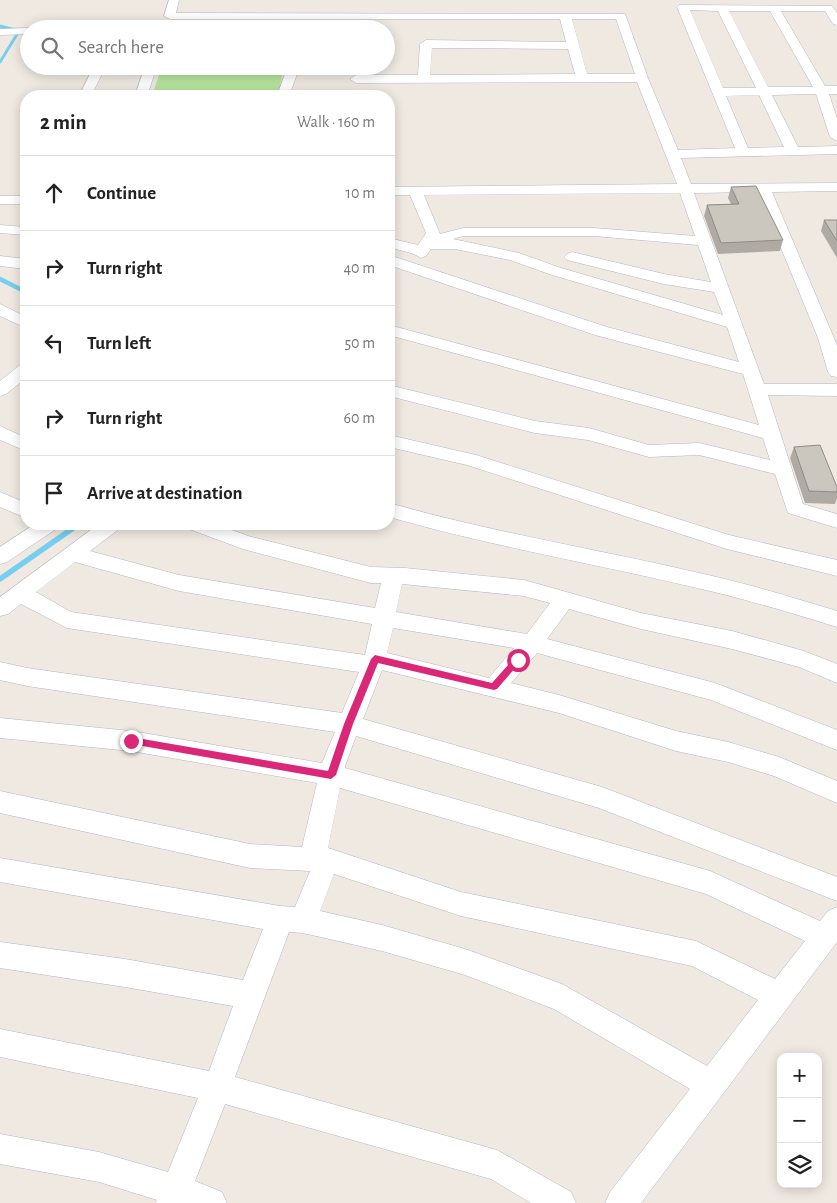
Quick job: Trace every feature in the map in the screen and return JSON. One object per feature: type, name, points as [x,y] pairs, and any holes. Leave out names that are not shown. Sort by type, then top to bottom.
[{"type":"street","points":[[168,20],[174,0]]},
{"type":"street","points":[[743,152],[684,7],[828,8],[837,22]]},
{"type":"street","points":[[722,8],[793,151]]},
{"type":"street","points":[[774,8],[821,90],[837,137]]},
{"type":"street","points":[[170,16],[366,18]]},
{"type":"street","points":[[430,30],[565,16],[621,16],[642,78],[673,154],[754,380],[795,508],[837,521]]},
{"type":"street","points":[[565,16],[582,78]]},
{"type":"street","points":[[395,23],[430,30],[573,46]]},
{"type":"street","points":[[424,78],[430,30]]},
{"type":"street","points":[[0,32],[20,31]]},
{"type":"street","points":[[88,90],[96,75]]},
{"type":"street","points":[[142,90],[148,75]]},
{"type":"street","points":[[285,90],[291,75]]},
{"type":"street","points":[[356,78],[642,78]]},
{"type":"street","points":[[718,92],[837,90]]},
{"type":"street","points":[[673,154],[837,150]]},
{"type":"street","points":[[395,191],[685,188],[836,189]]},
{"type":"street","points":[[762,188],[831,338],[837,372]]},
{"type":"street","points":[[412,268],[433,233],[415,191]]},
{"type":"street","points":[[0,200],[20,200]]},
{"type":"street","points":[[0,230],[20,231]]},
{"type":"street","points":[[424,247],[463,232],[594,232],[704,241]]},
{"type":"street","points":[[395,244],[424,247],[455,244],[514,256],[555,271],[734,324]]},
{"type":"street","points":[[572,257],[664,279],[721,288]]},
{"type":"street","points":[[0,261],[20,263]]},
{"type":"street","points":[[395,262],[754,380],[837,390]]},
{"type":"street","points":[[0,309],[20,320]]},
{"type":"street","points":[[395,332],[771,434]]},
{"type":"street","points":[[0,368],[20,373]]},
{"type":"street","points":[[0,390],[20,375]]},
{"type":"street","points":[[395,392],[535,427],[589,434],[649,451],[699,450],[783,470]]},
{"type":"street","points":[[0,432],[20,442]]},
{"type":"street","points":[[395,442],[519,474],[727,542],[837,568]]},
{"type":"street","points":[[0,499],[20,508]]},
{"type":"street","points":[[395,512],[536,548],[693,579],[837,618]]},
{"type":"street","points":[[3,552],[39,530]]},
{"type":"street","points":[[0,608],[104,530]]},
{"type":"street","points":[[212,530],[243,542],[371,575],[524,588],[641,621],[732,640],[804,660],[837,674]]},
{"type":"street","points":[[72,554],[179,583],[532,643],[715,692],[837,740]]},
{"type":"street","points":[[393,576],[374,662],[348,724],[331,775],[312,857],[461,904],[696,954],[779,996]]},
{"type":"street","points":[[19,593],[67,620],[374,662],[494,686],[559,704],[676,741],[728,752],[779,767],[837,792]]},
{"type":"street","points":[[494,686],[532,643],[564,600]]},
{"type":"street","points":[[0,671],[55,681],[348,724],[602,798],[837,889]]},
{"type":"street","points":[[0,728],[131,741],[331,775],[710,883],[831,928],[621,1203]]},
{"type":"street","points":[[0,802],[250,856],[326,860]]},
{"type":"street","points":[[174,1196],[252,994],[291,920],[326,860]]},
{"type":"street","points":[[0,870],[291,920],[382,938],[466,962],[562,998],[711,1085]]},
{"type":"street","points":[[0,955],[252,994]]},
{"type":"street","points":[[0,1043],[217,1087],[497,1164],[560,1203]]},
{"type":"street","points":[[0,1149],[99,1168],[174,1196],[211,1203]]},
{"type":"green space","points":[[159,75],[282,75],[279,90],[154,90]]},
{"type":"building","points":[[756,186],[783,240],[721,243],[707,205],[739,204],[731,187]]},
{"type":"building","points":[[824,220],[837,220],[837,241]]},
{"type":"building","points":[[820,445],[837,487],[837,492],[809,491],[794,447]]},
{"type":"waterway","points":[[0,26],[19,31],[0,62]]},
{"type":"waterway","points":[[0,279],[20,289]]},
{"type":"waterway","points":[[0,579],[70,530]]},
{"type":"route","points":[[131,741],[331,775],[348,724],[375,659],[494,686],[518,660]]}]
